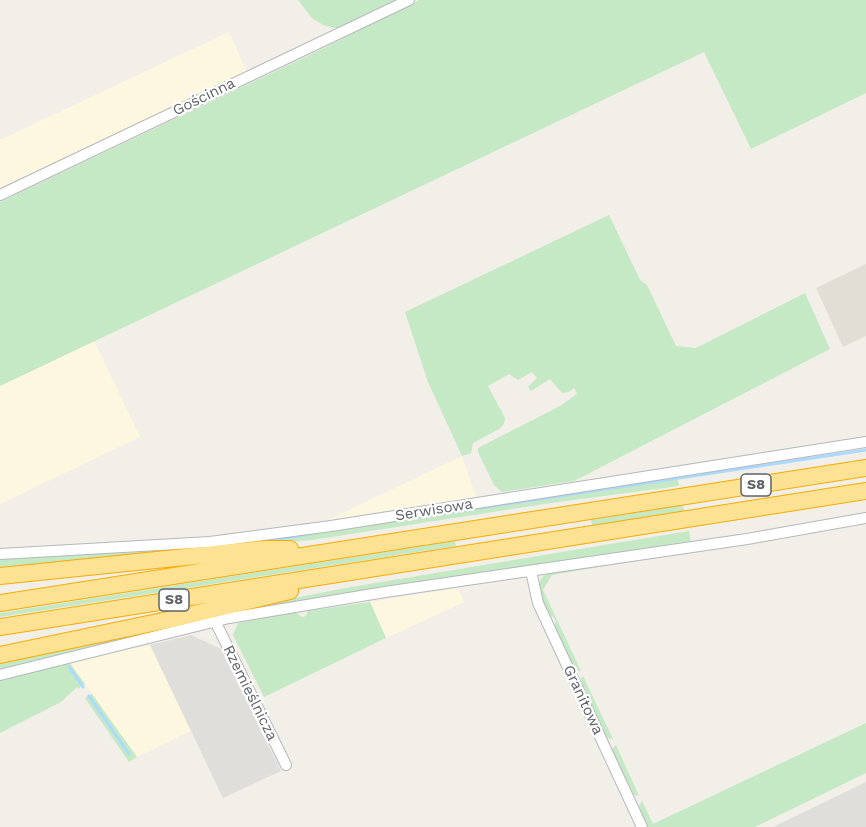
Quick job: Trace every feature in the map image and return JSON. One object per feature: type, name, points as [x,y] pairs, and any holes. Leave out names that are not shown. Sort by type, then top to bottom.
[{"type":"highway","name":"S8","points":[[0,603],[866,468]]},
{"type":"highway","name":"S8","points":[[0,627],[866,491]]},
{"type":"highway","points":[[0,576],[263,549],[348,549]]},
{"type":"highway","points":[[0,655],[274,596],[348,572]]},
{"type":"street","name":"Gościnna","points":[[0,195],[409,0]]},
{"type":"street","name":"Serwisowa","points":[[0,554],[210,543],[866,442]]},
{"type":"street","points":[[0,675],[215,621],[385,592],[747,539],[866,518]]},
{"type":"street","name":"Granitowa","points":[[531,571],[538,603],[642,827]]},
{"type":"street","name":"Rzemieślnicza","points":[[215,621],[286,765]]},
{"type":"shaded area","points":[[229,32],[247,72],[0,188],[0,140]]},
{"type":"shaded area","points":[[866,264],[866,336],[843,347],[816,288]]},
{"type":"shaded area","points":[[94,341],[140,437],[0,504],[0,386]]},
{"type":"shaded area","points":[[462,456],[476,497],[328,520]]},
{"type":"shaded area","points":[[458,588],[464,602],[386,638],[370,602]]},
{"type":"shaded area","points":[[191,635],[221,649],[281,771],[223,798],[150,645]]},
{"type":"shaded area","points":[[150,645],[191,731],[137,757],[69,662]]},
{"type":"shaded area","points":[[866,782],[866,827],[773,827]]},
{"type":"green space","points":[[298,0],[398,0],[339,29],[323,25],[312,18]]},
{"type":"green space","points":[[419,0],[866,0],[866,93],[751,149],[704,52],[0,386],[0,202],[318,51]]},
{"type":"green space","points":[[609,215],[640,280],[647,285],[676,346],[696,348],[805,293],[830,349],[574,481],[502,492],[494,485],[478,448],[560,406],[577,394],[574,388],[562,393],[550,379],[531,391],[528,387],[537,378],[532,372],[518,380],[509,374],[488,386],[505,418],[504,424],[473,443],[471,453],[462,456],[428,382],[405,312]]},
{"type":"green space","points":[[677,475],[679,486],[551,503],[312,540],[0,569],[0,559],[174,548]]},
{"type":"green space","points":[[683,505],[684,511],[592,525],[591,520]]},
{"type":"green space","points":[[689,531],[691,541],[449,578],[183,625],[0,670],[0,659],[222,612],[351,587]]},
{"type":"green space","points":[[455,541],[456,546],[0,617],[0,613]]},
{"type":"green space","points":[[677,554],[552,575],[543,590],[581,671],[575,671],[554,626],[556,622],[554,617],[550,616],[542,599],[539,588],[543,576],[548,573]]},
{"type":"green space","points":[[370,602],[386,638],[264,697],[233,635],[238,623],[295,612],[302,617],[306,616],[308,611]]},
{"type":"green space","points":[[69,662],[85,684],[78,689],[77,687],[61,702],[0,733],[0,679]]},
{"type":"green space","points":[[583,676],[613,739],[607,738],[580,680]]},
{"type":"green space","points":[[92,694],[137,757],[129,762],[85,698]]},
{"type":"green space","points":[[866,723],[866,773],[755,827],[648,827],[639,806],[642,801],[653,824]]},
{"type":"green space","points":[[616,745],[639,796],[634,795],[612,749]]},
{"type":"waterway","points":[[426,516],[866,450]]},
{"type":"waterway","points":[[279,539],[310,534]]},
{"type":"waterway","points":[[69,667],[83,687]]},
{"type":"waterway","points":[[89,696],[129,754]]}]
